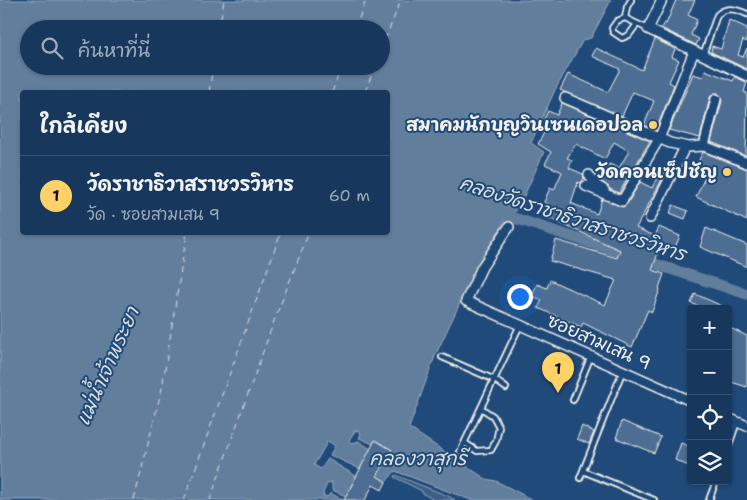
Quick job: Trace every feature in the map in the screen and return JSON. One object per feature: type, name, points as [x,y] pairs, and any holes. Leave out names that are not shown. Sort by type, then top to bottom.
[{"type":"street","points":[[662,0],[648,29],[747,76]]},
{"type":"street","points":[[586,186],[622,201],[660,139],[694,51]]},
{"type":"street","points":[[566,98],[660,139],[685,147],[704,146],[747,163]]},
{"type":"street","points":[[704,146],[716,99]]},
{"type":"street","points":[[650,218],[685,147]]},
{"type":"street","points":[[589,174],[596,185],[608,196]]},
{"type":"street","name":"ซอยสามเสน 9","points":[[509,227],[482,267],[466,301],[687,399]]},
{"type":"street","points":[[733,420],[747,426]]},
{"type":"lane","points":[[625,18],[626,7],[631,0]]},
{"type":"lane","points":[[704,55],[720,12],[736,9],[747,14]]},
{"type":"lane","points":[[637,24],[629,35],[622,38],[612,32],[612,28],[617,21],[625,18],[648,29]]},
{"type":"lane","points":[[460,452],[520,325]]},
{"type":"lane","points":[[573,400],[591,356]]},
{"type":"lane","points":[[442,357],[494,380],[506,388]]},
{"type":"lane","points":[[580,478],[622,370]]},
{"type":"lane","points":[[465,443],[477,451],[490,450],[496,441],[499,427],[493,416],[481,408]]},
{"type":"lane","points":[[729,440],[733,420]]},
{"type":"lane","points":[[584,471],[654,500]]},
{"type":"lane","points":[[709,500],[715,485]]},
{"type":"shaded area","points":[[395,475],[455,500],[434,500],[422,493],[422,491],[394,477]]},
{"type":"water","points":[[0,0],[611,0],[591,38],[583,40],[555,90],[531,143],[544,152],[518,209],[506,219],[475,271],[435,356],[409,428],[486,479],[496,481],[533,500],[471,500],[395,471],[386,482],[377,476],[392,450],[375,440],[373,444],[359,438],[361,434],[358,430],[355,431],[349,440],[351,444],[358,441],[371,449],[360,469],[330,455],[335,446],[328,441],[314,465],[321,469],[328,459],[356,476],[346,496],[332,490],[332,482],[327,484],[323,493],[324,497],[329,496],[330,493],[344,500],[0,500]]},
{"type":"building","points":[[676,0],[695,0],[688,15],[697,20],[691,35],[699,39],[696,45],[661,28],[664,23],[666,24]]},
{"type":"building","points":[[729,20],[747,28],[747,42],[743,40],[738,55],[743,57],[747,48],[747,69],[711,52],[712,46],[721,49]]},
{"type":"building","points":[[655,39],[675,49],[672,57],[679,60],[669,82],[674,85],[656,130],[644,125],[654,101],[633,92],[622,116],[560,90],[568,74],[608,92],[620,69],[592,56],[596,48],[642,70]]},
{"type":"building","points":[[705,70],[733,81],[735,77],[747,82],[744,92],[747,93],[746,156],[711,142],[722,101],[718,93],[714,93],[710,97],[700,138],[669,130],[693,74],[703,77]]},
{"type":"building","points":[[562,103],[650,141],[619,193],[610,189],[601,181],[609,164],[619,168],[629,151],[614,142],[605,159],[576,144],[567,158],[572,160],[569,168],[583,174],[584,178],[581,183],[578,182],[571,203],[597,214],[602,199],[623,207],[627,204],[640,182],[652,188],[660,171],[665,174],[636,228],[655,236],[659,227],[680,236],[674,250],[661,245],[652,270],[664,274],[660,289],[652,312],[648,310],[632,347],[583,323],[581,327],[538,308],[542,300],[532,296],[537,284],[547,288],[550,280],[605,305],[616,280],[550,261],[556,240],[617,258],[620,250],[544,216],[549,204],[544,202],[550,188],[554,190],[562,172],[545,164],[551,152],[538,144],[546,129],[544,128],[547,121],[544,119],[548,111],[557,115]]},
{"type":"building","points":[[703,152],[747,169],[747,221],[696,197],[709,168],[697,164]]},
{"type":"building","points":[[673,205],[688,211],[685,219],[670,213]]},
{"type":"building","points":[[706,228],[747,245],[747,267],[700,247]]},
{"type":"building","points":[[695,294],[720,305],[696,305],[691,303]]},
{"type":"building","points":[[732,329],[747,336],[747,387],[732,382]]},
{"type":"building","points":[[622,421],[661,437],[654,453],[616,438]]},
{"type":"building","points":[[582,426],[594,432],[589,444],[577,439]]},
{"type":"building","points":[[375,440],[392,450],[377,476],[386,482],[382,490],[373,485],[365,500],[344,500]]},
{"type":"building","points":[[681,443],[687,445],[687,465],[675,460]]},
{"type":"waterway","name":"คลองวัดราชาธิวาสราชวรวิหาร","points":[[496,212],[747,294]]},
{"type":"ferry route","points":[[221,20],[224,0]]},
{"type":"ferry route","points":[[358,20],[366,0]]},
{"type":"ferry route","points":[[390,28],[401,0]]},
{"type":"ferry route","points":[[209,90],[212,75]]},
{"type":"ferry route","points":[[333,90],[339,75]]},
{"type":"ferry route","points":[[366,90],[372,75]]},
{"type":"ferry route","points":[[134,500],[162,388],[187,235]]},
{"type":"ferry route","points":[[184,500],[280,235]]},
{"type":"ferry route","points":[[210,500],[274,321],[308,235]]},
{"type":"place","name":"สมาคมนักบุญวินเซนเดอปอล","points":[[653,125]]},
{"type":"place","name":"วัดคอนเซ็ปชัญ","points":[[727,172]]},
{"type":"place","name":"วัดราชาธิวาสราชวรวิหาร","points":[[558,393]]},
{"type":"water label","name":"แม่น้ำเจ้าพระยา","points":[[107,366]]},
{"type":"water label","name":"คลองวาสุกรี","points":[[418,458]]}]
